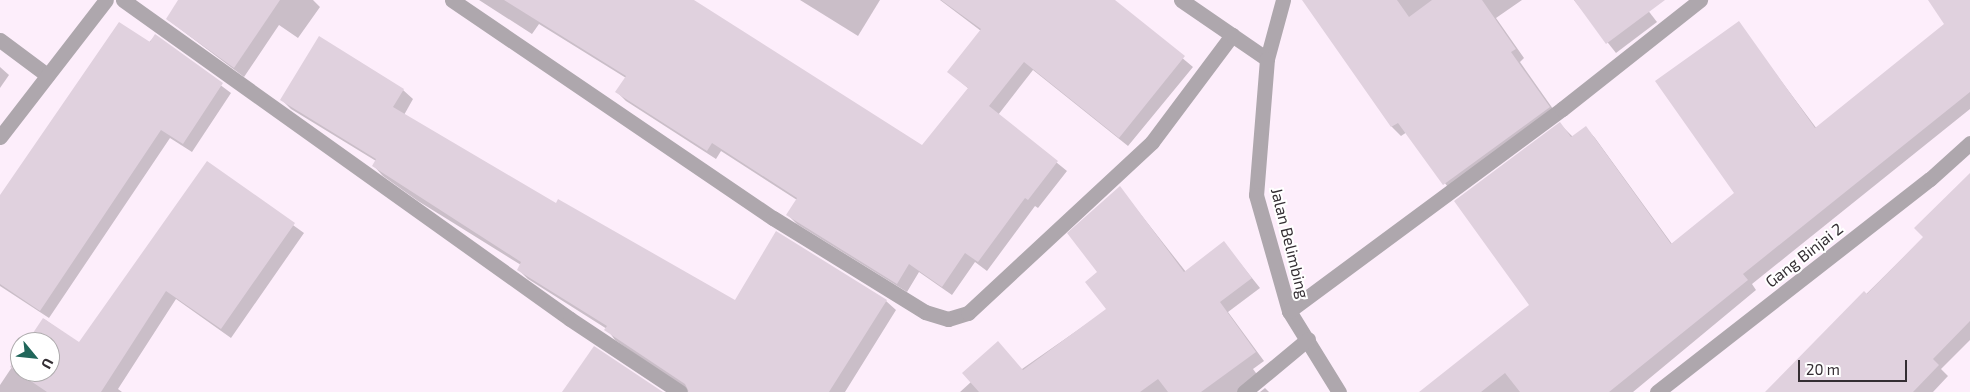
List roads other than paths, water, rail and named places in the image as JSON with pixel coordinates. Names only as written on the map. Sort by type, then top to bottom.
[{"type":"street","points":[[0,136],[106,0]]},
{"type":"street","points":[[123,0],[570,319],[680,392]]},
{"type":"street","points":[[452,0],[572,85],[773,218],[925,312],[948,319],[968,313],[1152,142],[1232,36]]},
{"type":"street","points":[[1181,0],[1267,59]]},
{"type":"street","name":"Jalan Belimbing","points":[[1283,0],[1267,59],[1256,195],[1289,311],[1339,392]]},
{"type":"street","points":[[1289,311],[1562,109],[1700,0]]},
{"type":"street","points":[[0,40],[47,76]]},
{"type":"street","name":"Gang Binjai 2","points":[[1657,392],[1930,179],[1970,143]]},
{"type":"street","points":[[1244,392],[1308,339]]}]
